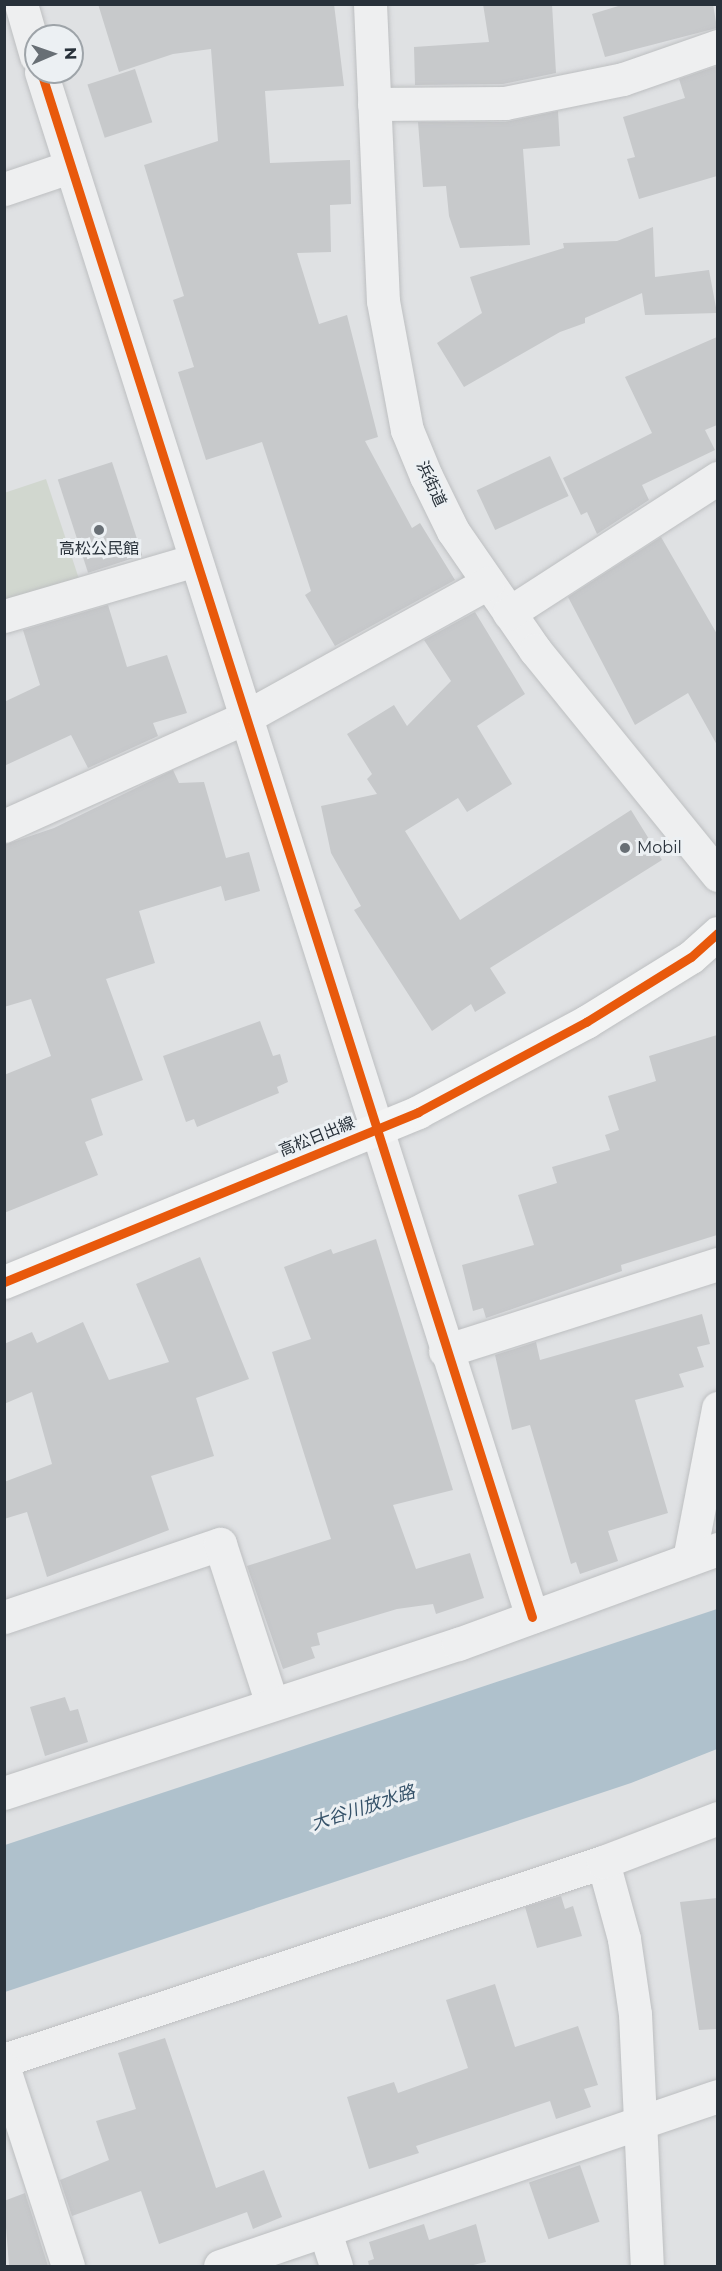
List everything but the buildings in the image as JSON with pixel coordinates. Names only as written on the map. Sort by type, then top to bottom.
[{"type":"main road","name":"高松日出線","points":[[4,1282],[374,1130],[586,1022],[691,957],[717,933]]},
{"type":"street","points":[[21,4],[27,24]]},
{"type":"street","name":"浜街道","points":[[370,4],[383,301],[399,395],[426,476],[453,531],[509,613],[717,875]]},
{"type":"street","points":[[374,104],[505,103],[623,79],[717,46]]},
{"type":"street","points":[[45,84],[374,1130],[532,1617]]},
{"type":"street","points":[[4,189],[69,167]]},
{"type":"street","points":[[509,613],[717,478]]},
{"type":"street","points":[[4,616],[195,560]]},
{"type":"street","points":[[4,825],[244,718],[488,583]]},
{"type":"street","points":[[446,1351],[717,1264]]},
{"type":"street","points":[[4,1793],[532,1617],[703,1554],[717,1408]]},
{"type":"street","points":[[8,1607],[220,1544],[272,1704]]},
{"type":"street","points":[[4,2060],[603,1862],[717,1818]]},
{"type":"street","points":[[603,1862],[624,1939],[635,2014],[647,2266]]},
{"type":"street","points":[[4,2069],[68,2266]]},
{"type":"street","points":[[220,2266],[325,2232],[717,2096]]},
{"type":"street","points":[[325,2232],[336,2266]]},
{"type":"shaded area","points":[[46,479],[81,585],[5,604],[4,493]]},
{"type":"water","name":"大谷川放水路","points":[[717,1609],[717,1749],[631,1783],[5,1992],[5,1845]]},
{"type":"cycle path","points":[[45,84],[532,1617]]},
{"type":"cycle path","points":[[4,1282],[418,1112],[586,1022],[691,957],[718,933]]},
{"type":"place","name":"高松公民館","points":[[99,530]]},
{"type":"place","name":"Mobil","points":[[625,848]]}]
